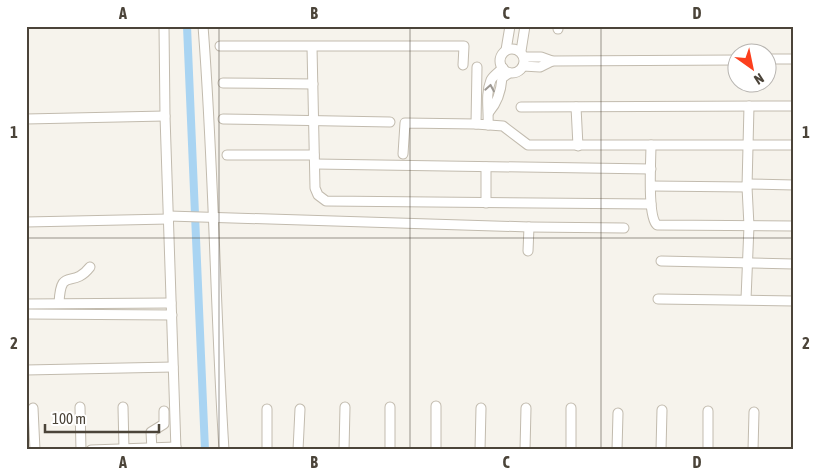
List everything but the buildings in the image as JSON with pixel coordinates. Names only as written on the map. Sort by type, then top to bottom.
[{"type":"street","points":[[91,450],[176,448],[171,217],[165,116],[164,26]]},
{"type":"street","points":[[203,26],[212,146],[210,217],[224,450]]},
{"type":"street","points":[[488,125],[489,112],[495,106],[506,70],[501,57],[506,50],[510,26]]},
{"type":"street","points":[[506,70],[518,72],[523,58],[525,26]]},
{"type":"street","points":[[220,46],[464,46],[463,65]]},
{"type":"street","points":[[312,47],[315,188],[318,195],[326,201],[651,204]]},
{"type":"street","points":[[506,50],[514,48],[523,58]]},
{"type":"street","points":[[523,58],[541,57],[552,61],[728,60]]},
{"type":"street","points":[[778,60],[794,59]]},
{"type":"street","points":[[476,124],[477,67]]},
{"type":"street","points":[[223,83],[313,84]]},
{"type":"street","points":[[746,300],[749,226],[747,185],[749,106]]},
{"type":"street","points":[[522,107],[794,106]]},
{"type":"street","points":[[576,107],[578,146]]},
{"type":"street","points":[[26,119],[165,116]]},
{"type":"street","points":[[222,119],[390,122]]},
{"type":"street","points":[[403,154],[405,123],[476,124],[507,128],[528,145],[794,145]]},
{"type":"street","points":[[651,145],[651,204],[652,220],[656,225],[794,226]]},
{"type":"street","points":[[227,155],[486,166],[651,169]]},
{"type":"street","points":[[486,166],[486,202]]},
{"type":"street","points":[[651,186],[794,185]]},
{"type":"street","points":[[26,222],[210,217],[529,227],[624,228]]},
{"type":"street","points":[[528,250],[529,227]]},
{"type":"street","points":[[661,261],[794,264]]},
{"type":"street","points":[[60,303],[60,287],[62,283],[66,279],[82,276],[90,267]]},
{"type":"street","points":[[658,299],[794,301]]},
{"type":"street","points":[[26,304],[172,303]]},
{"type":"street","points":[[26,314],[172,315]]},
{"type":"street","points":[[26,370],[174,367]]},
{"type":"street","points":[[436,406],[436,450]]},
{"type":"street","points":[[123,407],[124,449]]},
{"type":"street","points":[[390,407],[390,450]]},
{"type":"street","points":[[33,408],[35,450]]},
{"type":"street","points":[[80,408],[81,450]]},
{"type":"street","points":[[344,450],[345,408]]},
{"type":"street","points":[[480,450],[481,408]]},
{"type":"street","points":[[525,450],[526,408]]},
{"type":"street","points":[[570,450],[571,408]]},
{"type":"street","points":[[267,409],[267,450]]},
{"type":"street","points":[[298,450],[300,409]]},
{"type":"street","points":[[661,450],[662,410]]},
{"type":"street","points":[[152,449],[152,432],[164,424],[164,411]]},
{"type":"street","points":[[708,411],[708,450]]},
{"type":"street","points":[[753,450],[754,412]]},
{"type":"street","points":[[617,450],[618,413]]},
{"type":"waterway","points":[[187,26],[205,450]]}]
